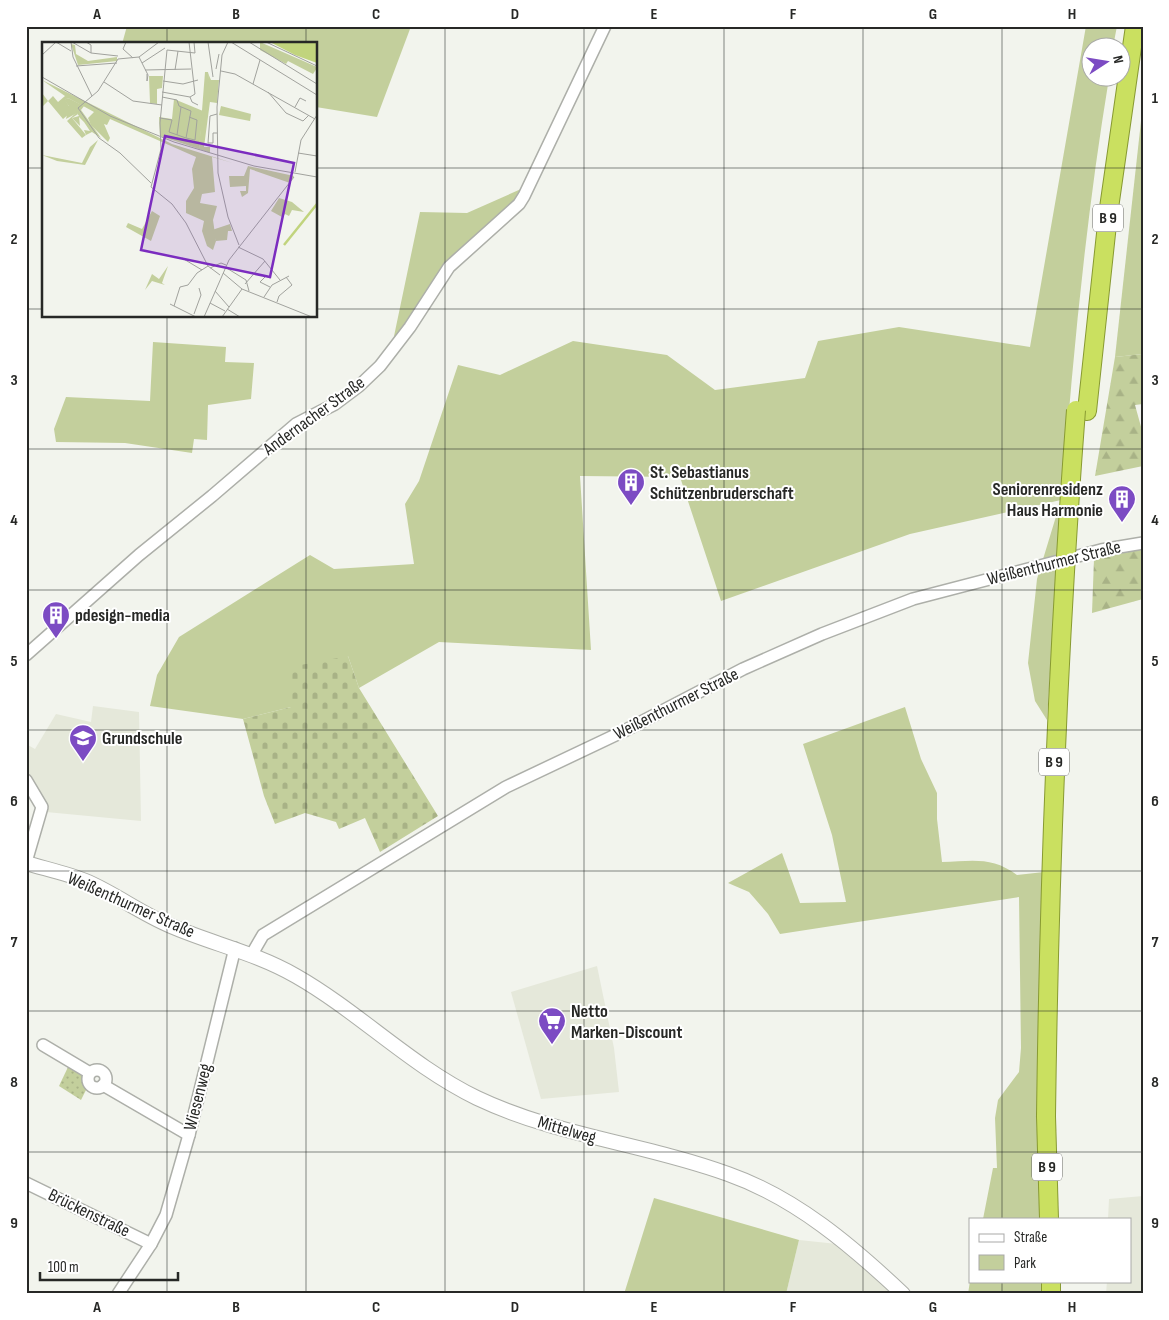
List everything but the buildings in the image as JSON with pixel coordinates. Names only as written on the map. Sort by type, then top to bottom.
[{"type":"highway","name":"B 9","points":[[1081,410],[1135,26]]},
{"type":"highway","name":"B 9","points":[[1049,1218],[1052,793],[1062,598],[1081,410],[1096,213],[1114,88]]},
{"type":"highway","name":"B 9","points":[[1051,1116],[1060,1218]]},
{"type":"street","name":"Andernacher Straße","points":[[26,655],[138,555],[212,496],[296,424],[335,404],[380,366],[428,301],[449,267],[519,204],[605,26]]},
{"type":"street","name":"Weißenthurmer Straße","points":[[252,954],[262,935],[506,787],[624,731],[743,669],[822,634],[913,599],[1101,550],[1143,543]]},
{"type":"street","points":[[26,780],[42,807],[26,862]]},
{"type":"street","name":"Weißenthurmer Straße","points":[[26,862],[87,882],[172,926],[235,948]]},
{"type":"street","name":"Mittelweg","points":[[235,948],[252,954],[296,976],[419,1064],[476,1097],[573,1133],[658,1152],[730,1174],[766,1192],[829,1230],[864,1257],[903,1294]]},
{"type":"street","name":"Wiesenweg","points":[[118,1294],[151,1244],[166,1215],[189,1135],[235,948]]},
{"type":"street","points":[[43,1045],[90,1073],[88,1079],[90,1085],[98,1088],[103,1086],[189,1135]]},
{"type":"street","name":"Brückenstraße","points":[[26,1183],[151,1244]]},
{"type":"shaded area","name":"Grundschule","points":[[93,706],[139,712],[141,821],[46,812],[47,804],[36,784],[26,775],[26,744],[35,749],[56,714],[91,722]]},
{"type":"shaded area","points":[[597,966],[614,1048],[619,1092],[541,1099],[511,992]]},
{"type":"shaded area","points":[[1143,1196],[1143,1294],[1106,1294],[1107,1282],[1132,1282],[1132,1218],[1108,1218],[1109,1199]]},
{"type":"shaded area","points":[[799,1240],[837,1244],[895,1294],[786,1294]]},
{"type":"green space","points":[[127,26],[400,26],[410,29],[377,117],[318,107],[318,42],[123,42]]},
{"type":"green space","points":[[1086,26],[1117,26],[1115,38],[1084,38]]},
{"type":"green space","points":[[1082,49],[1082,88],[1108,88],[1087,238],[1070,398],[1047,720],[1035,701],[1028,663],[1037,579],[1061,500],[910,534],[721,601],[680,477],[580,476],[591,650],[439,642],[359,688],[348,656],[291,707],[243,719],[150,706],[157,675],[179,637],[310,555],[334,569],[414,564],[405,504],[419,481],[458,365],[500,375],[573,341],[667,355],[715,390],[805,378],[818,341],[899,327],[1030,347]]},
{"type":"green space","points":[[1143,103],[1143,354],[1115,357]]},
{"type":"green space","points":[[521,189],[515,204],[446,265],[393,341],[420,212],[467,213]]},
{"type":"green space","points":[[153,342],[226,347],[225,362],[254,363],[251,399],[208,405],[207,440],[194,439],[192,453],[125,443],[56,442],[54,429],[66,397],[150,401]]},
{"type":"green space","points":[[1143,354],[1143,404],[1135,405],[1143,434],[1143,466],[1095,476],[1115,357]]},
{"type":"green space","points":[[1143,549],[1143,599],[1092,613],[1094,559]]},
{"type":"green space","points":[[348,656],[359,688],[438,816],[380,852],[365,818],[339,829],[336,822],[305,813],[275,824],[264,796],[243,719],[291,707],[290,667]]},
{"type":"green space","points":[[905,707],[921,759],[937,793],[937,819],[942,862],[990,862],[1008,869],[1017,875],[1044,872],[1041,1218],[983,1218],[993,1168],[997,1168],[995,1118],[998,1100],[1019,1072],[1021,1048],[1019,897],[780,934],[768,914],[749,892],[728,883],[782,853],[800,903],[846,902],[832,835],[803,744]]},
{"type":"green space","points":[[69,1065],[83,1073],[87,1088],[81,1100],[59,1086]]},
{"type":"green space","points":[[654,1198],[799,1240],[786,1294],[624,1294]]},
{"type":"green space","points":[[970,1282],[1043,1282],[1043,1294],[968,1294]]},
{"type":"place","name":"St. Sebastianus Schützenbruderschaft","points":[[631,506]]},
{"type":"place","name":"Seniorenresidenz Haus Harmonie","points":[[1122,523]]},
{"type":"place","name":"pdesign-media","points":[[56,639]]},
{"type":"place","name":"Grundschule","points":[[83,762]]},
{"type":"place","name":"Netto Marken-Discount","points":[[552,1045]]}]
